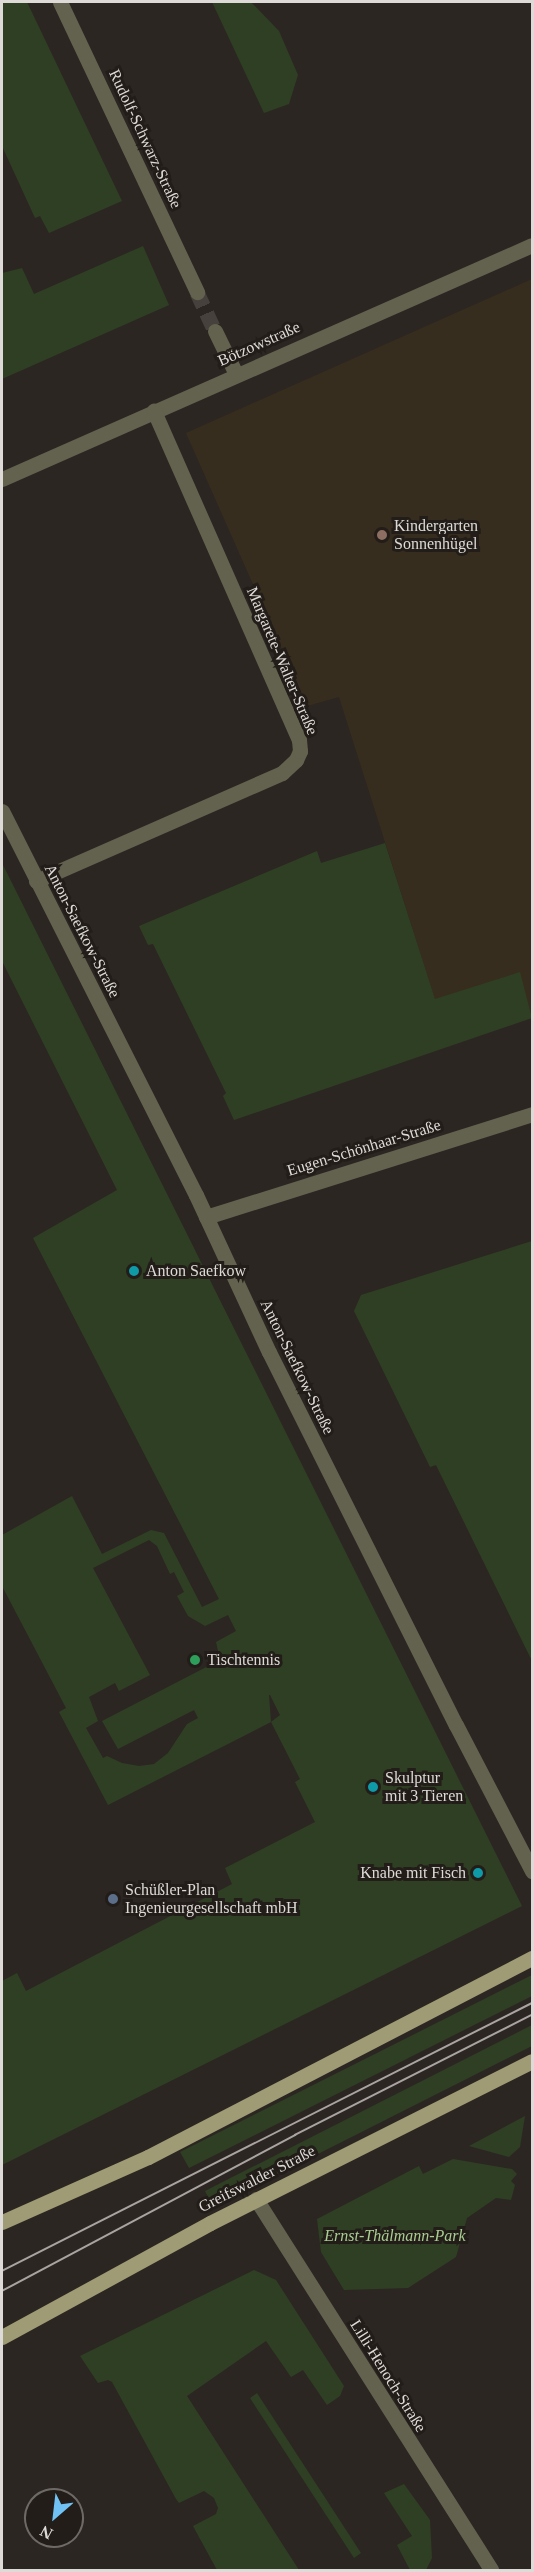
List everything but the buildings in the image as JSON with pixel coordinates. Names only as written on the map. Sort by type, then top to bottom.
[{"type":"main road","points":[[2,2223],[148,2157],[532,1958]]},
{"type":"main road","name":"Greifswalder Straße","points":[[2,2337],[256,2199],[532,2061]]},
{"type":"street","name":"Rudolf-Schwarz-Straße","points":[[60,2],[197,292]]},
{"type":"street","name":"Bötzowstraße","points":[[2,479],[532,245]]},
{"type":"street","points":[[215,331],[236,374]]},
{"type":"street","name":"Margarete-Walter-Straße","points":[[36,881],[282,773],[296,760],[300,751],[299,740],[154,411]]},
{"type":"street","name":"Anton-Saefkow-Straße","points":[[2,811],[206,1217],[269,1352],[532,1871]]},
{"type":"street","name":"Eugen-Schönhaar-Straße","points":[[206,1217],[532,1114]]},
{"type":"street","name":"Lilli-Henoch-Straße","points":[[256,2199],[491,2571]]},
{"type":"shaded area","name":"Kindergarten Sonnenhügel","points":[[532,279],[532,1018],[519,973],[435,1000],[339,697],[307,706],[186,433]]},
{"type":"green space","points":[[2,2],[27,2],[122,201],[49,233],[40,216],[35,218],[2,146]]},
{"type":"green space","points":[[212,2],[251,2],[279,31],[298,75],[289,104],[264,113]]},
{"type":"green space","points":[[143,246],[169,305],[2,379],[2,273],[22,268],[34,294]]},
{"type":"green space","points":[[385,843],[435,999],[520,972],[532,1018],[234,1120],[223,1096],[226,1093],[153,944],[148,945],[139,926],[317,851],[321,863]]},
{"type":"green space","points":[[2,863],[522,1906],[2,2165],[2,1981],[17,1973],[26,1991],[232,1884],[225,1868],[315,1822],[295,1782],[300,1779],[271,1722],[108,1805],[59,1712],[66,1708],[2,1586],[2,1535],[72,1496],[102,1554],[151,1530],[164,1533],[202,1607],[219,1599],[33,1238],[117,1190],[2,961]],"holes":[[[149,1540],[157,1546],[170,1574],[174,1572],[184,1592],[177,1596],[188,1616],[205,1626],[228,1615],[236,1631],[216,1642],[219,1655],[216,1662],[102,1721],[118,1749],[194,1710],[198,1718],[187,1724],[168,1753],[154,1764],[139,1766],[122,1763],[107,1756],[103,1758],[86,1728],[98,1721],[89,1697],[115,1683],[119,1691],[150,1675],[93,1568]],[[269,1695],[280,1715],[271,1722]]]},
{"type":"green space","points":[[532,1241],[532,1661],[436,1465],[430,1467],[354,1311],[361,1295]]},
{"type":"green space","points":[[532,1975],[532,1996],[189,2168],[180,2152]]},
{"type":"green space","points":[[532,2025],[532,2046],[213,2207],[205,2191]]},
{"type":"green space","points":[[525,2116],[520,2147],[509,2157],[469,2146]]},
{"type":"green space","name":"Ernst-Thälmann-Park","points":[[453,2159],[512,2169],[517,2174],[511,2181],[515,2185],[511,2200],[496,2198],[467,2218],[456,2257],[408,2288],[344,2290],[321,2252],[317,2219],[419,2166],[423,2174]]},
{"type":"green space","points":[[254,2270],[276,2280],[344,2386],[340,2396],[327,2405],[303,2370],[291,2377],[266,2341],[187,2396],[299,2570],[217,2570],[193,2526],[216,2514],[218,2508],[214,2498],[204,2491],[179,2503],[112,2382],[108,2380],[98,2383],[80,2356]]},
{"type":"green space","points":[[257,2393],[361,2553],[354,2558],[250,2398]]},
{"type":"green space","points":[[404,2484],[430,2520],[432,2558],[426,2570],[410,2570],[397,2545],[412,2536],[384,2493]]},
{"type":"tunnel","points":[[197,292],[215,331]]},
{"type":"tram line","points":[[2,2271],[532,2003]]},
{"type":"tram line","points":[[2,2291],[295,2135],[532,2015]]},
{"type":"place","name":"Kindergarten Sonnenhügel","points":[[382,535]]},
{"type":"place","name":"Anton Saefkow","points":[[134,1271]]},
{"type":"place","name":"Tischtennis","points":[[195,1660]]},
{"type":"place","name":"Skulptur mit 3 Tieren","points":[[373,1787]]},
{"type":"place","name":"Knabe mit Fisch","points":[[478,1873]]},
{"type":"place","name":"Schüßler-Plan Ingenieurgesellschaft mbH","points":[[113,1899]]}]
